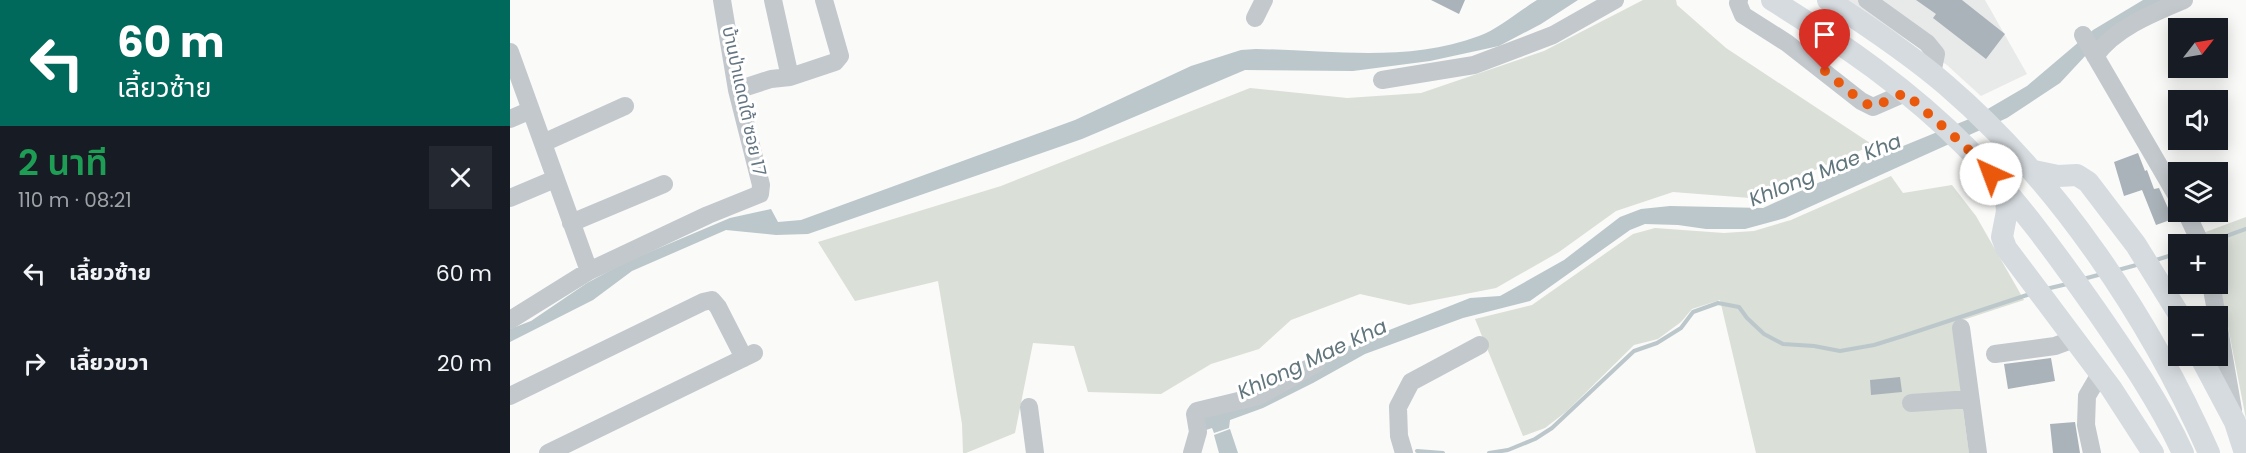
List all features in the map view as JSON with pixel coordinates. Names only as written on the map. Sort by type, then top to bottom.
[{"type":"main road","points":[[1772,0],[1827,35],[1911,98],[1966,147],[2040,233],[2086,296],[2148,389],[2183,453]]},
{"type":"main road","points":[[1828,0],[1940,80],[2034,171],[2068,214],[2116,284],[2157,351],[2209,453]]},
{"type":"main road","points":[[2034,171],[2058,176],[2077,175],[2088,182],[2136,245],[2174,306]]},
{"type":"main road","points":[[2068,214],[2068,191],[2078,182],[2088,182]]},
{"type":"main road","points":[[2005,190],[2007,211],[2002,237],[2006,248],[2100,374],[2152,453]]},
{"type":"main road","points":[[2006,248],[2010,237],[2019,228],[2032,227],[2040,233]]},
{"type":"main road","points":[[2205,366],[2235,422],[2245,453]]},
{"type":"street","name":"บ้านป่าแดดใต้ ซอย 17","points":[[589,271],[708,215],[760,194],[762,185],[737,90],[722,0]]},
{"type":"street","points":[[773,0],[790,77]]},
{"type":"street","points":[[737,90],[771,79],[790,77],[835,62],[840,56],[824,0]]},
{"type":"street","points":[[1255,18],[1264,0]]},
{"type":"street","points":[[1382,80],[1474,65],[1553,34],[1615,0]]},
{"type":"street","points":[[1739,0],[1743,15],[1787,43],[1861,101],[1873,107],[1911,98]]},
{"type":"street","points":[[1867,0],[1927,43],[1936,54],[1940,80]]},
{"type":"street","points":[[2095,56],[2107,42],[2137,22],[2184,0]]},
{"type":"street","points":[[2083,35],[2168,181]]},
{"type":"street","points":[[510,52],[589,271],[510,320]]},
{"type":"street","points":[[543,143],[625,106]]},
{"type":"street","points":[[510,119],[531,110]]},
{"type":"street","points":[[510,198],[555,179]]},
{"type":"street","points":[[572,224],[664,184]]},
{"type":"street","points":[[510,396],[692,307],[712,300],[749,356],[548,453]]},
{"type":"street","points":[[1961,328],[1978,453]]},
{"type":"street","points":[[1995,354],[2055,346],[2074,339]]},
{"type":"street","points":[[1402,449],[1398,407],[1411,382],[1480,345]]},
{"type":"street","points":[[1192,453],[1198,432],[1195,414],[1197,411],[1246,401],[1259,396],[1316,364]]},
{"type":"street","points":[[2225,366],[2235,422]]},
{"type":"street","points":[[2092,453],[2086,425],[2087,396],[2100,374]]},
{"type":"street","points":[[1911,403],[1970,399]]},
{"type":"street","points":[[1029,407],[1035,453]]},
{"type":"shaded area","points":[[1537,0],[1578,0],[1541,24],[1499,46],[1430,61],[1353,71],[1245,70],[1082,139],[808,234],[776,235],[726,230],[632,271],[593,300],[510,342],[510,329],[531,321],[587,283],[626,262],[730,218],[771,209],[778,222],[801,220],[1075,120],[1191,66],[1241,50],[1368,53],[1424,50],[1486,33]]},
{"type":"shaded area","points":[[1643,0],[1676,0],[1677,5],[1726,48],[1873,145],[1750,198],[1673,192],[1616,211],[1559,252],[1496,288],[1409,305],[1360,294],[1291,320],[1259,349],[1211,364],[1161,394],[1088,392],[1074,346],[1033,343],[1015,433],[966,453],[963,453],[962,424],[938,281],[855,301],[818,242],[1001,186],[1250,88],[1347,98],[1421,93],[1544,51]]},
{"type":"shaded area","points":[[1844,0],[1985,0],[2027,74],[1981,96],[1947,65]]},
{"type":"shaded area","points":[[2143,0],[2172,0],[2087,54],[2060,83],[2007,118],[1785,218],[1745,229],[1706,229],[1645,224],[1630,230],[1530,301],[1463,318],[1365,354],[1263,408],[1230,420],[1229,428],[1214,433],[1212,428],[1203,431],[1201,411],[1289,380],[1349,346],[1470,298],[1500,296],[1564,260],[1620,217],[1641,209],[1670,206],[1763,208],[1864,162],[1974,117],[2027,86],[2093,30]]},
{"type":"shaded area","points":[[1891,176],[1903,193],[1952,185],[1976,216],[2024,300],[1960,321],[1962,403],[1969,453],[1756,453],[1720,300],[1692,309],[1681,322],[1658,339],[1634,345],[1567,411],[1545,428],[1523,436],[1475,319],[1532,305],[1633,234],[1655,228],[1724,233],[1754,231],[1791,220]]},
{"type":"shaded area","points":[[2246,217],[2246,419],[2228,327],[2228,306],[2224,306],[2222,294],[2228,294],[2228,234],[2203,233]]},
{"type":"shaded area","points":[[1230,429],[1238,453],[1219,453],[1214,435]]},
{"type":"building","points":[[1431,0],[1465,0],[1459,14]]},
{"type":"building","points":[[1916,0],[1962,0],[2005,34],[1986,59],[1933,18],[1936,14]]},
{"type":"building","points":[[2138,153],[2154,189],[2159,188],[2168,208],[2168,221],[2156,225],[2142,190],[2124,196],[2114,162]]},
{"type":"building","points":[[2051,358],[2055,381],[2008,389],[2004,364]]},
{"type":"building","points":[[1900,377],[1902,392],[1871,395],[1870,380]]},
{"type":"building","points":[[2075,422],[2080,453],[2053,453],[2050,424]]},
{"type":"waterway","points":[[2228,235],[2246,229]]},
{"type":"waterway","points":[[2156,260],[2168,256]]},
{"type":"waterway","points":[[2118,270],[2140,264]]},
{"type":"waterway","points":[[2083,279],[2102,274]]},
{"type":"waterway","points":[[2046,289],[2067,284]]},
{"type":"waterway","points":[[1489,453],[1508,450],[1535,439],[1552,428],[1634,351],[1657,343],[1681,328],[1693,312],[1718,303],[1739,307],[1764,334],[1783,344],[1840,351],[1874,345],[2030,294]]},
{"type":"waterway","points":[[1417,451],[1443,453]]},
{"type":"route","points":[[1825,71],[1861,101],[1873,107],[1905,93],[1966,147],[1991,174]]},
{"type":"water label","name":"Khlong Mae Kha","points":[[1825,170]]},
{"type":"water label","name":"Khlong Mae Kha","points":[[1312,359]]}]
